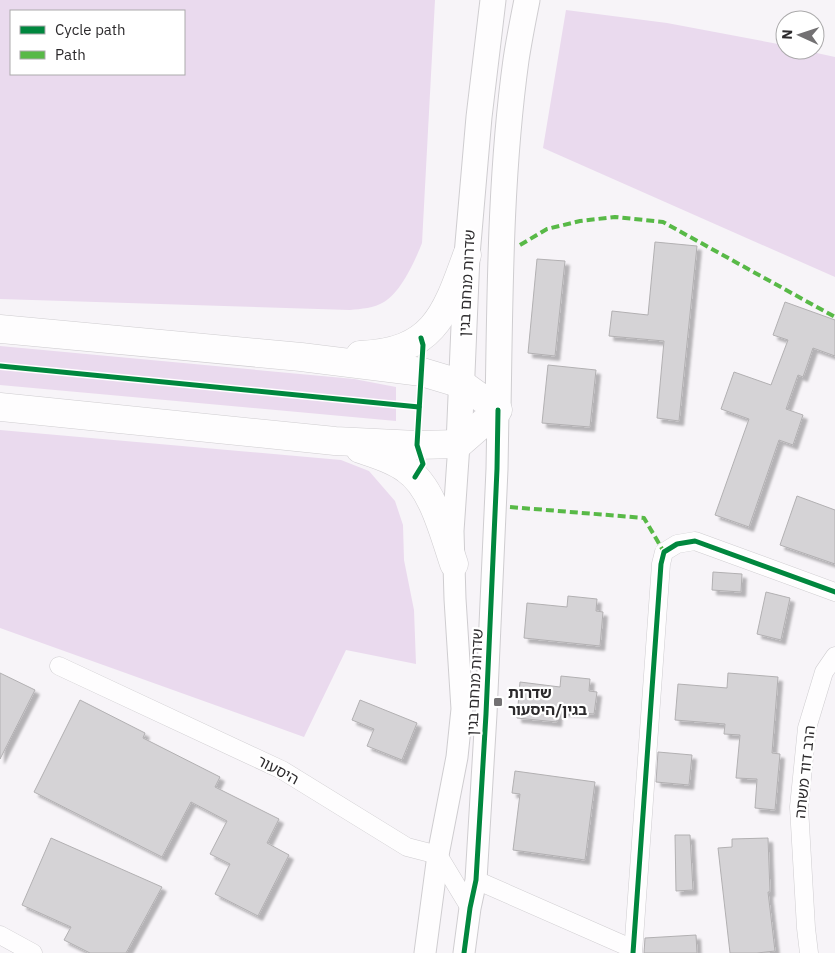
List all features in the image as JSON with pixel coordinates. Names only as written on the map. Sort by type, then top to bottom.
[{"type":"highway","points":[[301,357],[376,355],[401,349],[421,338],[434,326],[448,304],[467,255]]},
{"type":"highway","points":[[0,329],[301,357],[422,372],[462,384],[498,410],[459,444],[417,445],[335,441],[0,407]]},
{"type":"highway","points":[[335,441],[388,459],[406,469],[415,477],[438,516],[454,564]]},
{"type":"main road","name":"שדרות מנחם בגין","points":[[498,410],[506,158],[516,60],[526,8]]},
{"type":"main road","name":"שדרות מנחם בגין","points":[[459,444],[467,255],[479,117],[491,12]]},
{"type":"street","name":"שדרות מנחם בגין","points":[[464,953],[476,880],[497,469],[498,410]]},
{"type":"street","name":"שדרות מנחם בגין","points":[[424,953],[438,855],[457,757],[462,709],[454,564],[454,502],[459,444]]},
{"type":"street","points":[[476,880],[633,951],[661,564],[664,552],[677,544],[695,541],[835,592]]},
{"type":"street","name":"הרב דוד משתה","points":[[809,953],[799,807],[807,728],[824,672],[835,656]]},
{"type":"street","name":"היסעור","points":[[59,666],[282,770],[407,847],[438,855]]},
{"type":"street","points":[[438,855],[470,908]]},
{"type":"street","points":[[0,935],[33,953]]},
{"type":"shaded area","points":[[0,0],[435,0],[422,243],[402,284],[390,297],[372,307],[350,310],[0,299]]},
{"type":"shaded area","points":[[566,10],[667,23],[775,43],[775,60],[825,60],[825,55],[835,57],[835,277],[543,148]]},
{"type":"shaded area","points":[[0,346],[354,379],[396,387],[396,421],[0,385]]},
{"type":"shaded area","points":[[0,430],[341,460],[369,471],[395,501],[403,525],[404,560],[414,610],[416,664],[346,650],[304,737],[0,628]]},
{"type":"building","points":[[655,242],[697,246],[679,421],[657,418],[664,341],[609,336],[612,311],[648,315]]},
{"type":"building","points":[[537,259],[565,261],[555,356],[528,353]]},
{"type":"building","points":[[785,302],[835,320],[835,356],[813,348],[803,377],[798,375],[786,409],[803,415],[793,445],[779,440],[749,527],[715,515],[749,419],[721,409],[734,372],[771,385],[788,340],[773,335]]},
{"type":"building","points":[[548,365],[596,370],[590,427],[542,423]]},
{"type":"building","points":[[797,496],[835,510],[835,564],[780,545]]},
{"type":"building","points":[[713,572],[742,574],[741,592],[712,590]]},
{"type":"building","points":[[766,592],[790,598],[781,640],[757,634]]},
{"type":"building","points":[[568,596],[597,599],[596,611],[603,612],[600,646],[524,638],[527,603],[567,607]]},
{"type":"building","points":[[0,673],[35,690],[0,759]]},
{"type":"building","points":[[728,673],[778,677],[772,753],[780,754],[775,810],[755,808],[757,779],[736,778],[740,735],[724,734],[725,724],[675,720],[678,684],[727,688]]},
{"type":"building","points":[[561,676],[590,679],[589,691],[597,692],[594,714],[558,711],[557,722],[517,718],[520,682],[560,687]]},
{"type":"building","points":[[80,700],[145,733],[143,738],[220,777],[215,787],[279,819],[267,843],[289,855],[258,916],[215,894],[230,864],[210,854],[227,821],[191,802],[162,857],[34,792]]},
{"type":"building","points":[[360,700],[417,723],[402,760],[367,746],[374,729],[352,720]]},
{"type":"building","points":[[658,752],[692,755],[689,785],[656,782]]},
{"type":"building","points":[[515,771],[595,782],[585,860],[513,850],[520,794],[512,793]]},
{"type":"building","points":[[675,835],[690,835],[693,890],[676,891]]},
{"type":"building","points":[[51,838],[162,887],[126,953],[90,953],[64,940],[71,927],[22,905]]},
{"type":"building","points":[[768,838],[770,892],[768,892],[775,951],[730,953],[718,848],[732,847],[732,839]]},
{"type":"building","points":[[696,935],[697,953],[644,953],[645,938]]},
{"type":"marked path","points":[[520,245],[547,229],[580,221],[615,217],[663,222],[835,317]]},
{"type":"marked path","points":[[510,507],[644,518],[664,552]]},
{"type":"cycle path","points":[[415,477],[423,464],[417,445],[423,345],[421,338]]},
{"type":"cycle path","points":[[0,366],[419,407]]},
{"type":"cycle path","points":[[464,953],[476,880],[486,714],[498,410]]},
{"type":"cycle path","points":[[633,953],[661,564],[664,552],[677,544],[695,541],[835,592]]},
{"type":"place","name":"שדרות בגין/היסעור","points":[[498,702]]}]
